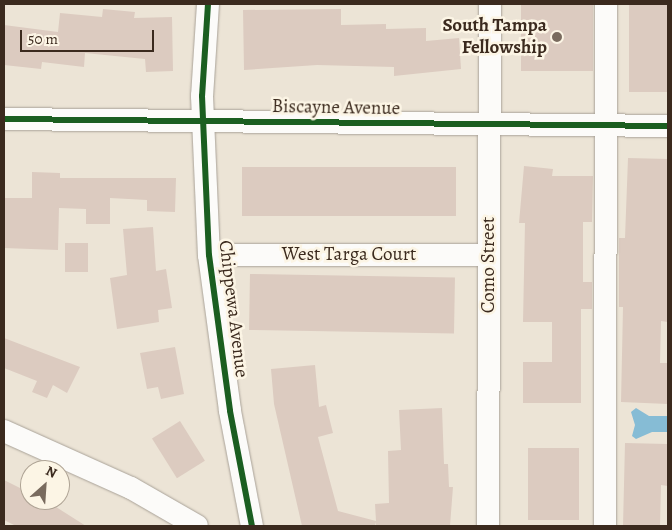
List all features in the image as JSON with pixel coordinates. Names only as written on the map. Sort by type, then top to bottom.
[{"type":"street","name":"Chippewa Avenue","points":[[208,4],[203,122],[209,255],[230,411],[252,526]]},
{"type":"street","name":"Como Street","points":[[488,526],[490,4]]},
{"type":"street","points":[[605,526],[608,126],[606,4]]},
{"type":"street","name":"Biscayne Avenue","points":[[4,119],[668,126]]},
{"type":"street","name":"West Targa Court","points":[[209,255],[489,255]]},
{"type":"street","points":[[4,430],[131,488],[197,526]]},
{"type":"water","points":[[636,408],[649,416],[667,416],[667,432],[652,432],[636,439],[632,436],[635,425],[631,412]]},
{"type":"building","name":"South Tampa Fellowship","points":[[521,4],[593,4],[593,71],[521,71]]},
{"type":"building","points":[[629,4],[668,4],[668,92],[629,92]]},
{"type":"building","points":[[103,9],[135,12],[134,18],[172,17],[173,71],[146,72],[145,59],[85,53],[84,67],[42,62],[41,69],[4,65],[4,25],[58,32],[60,13],[102,17]]},
{"type":"building","points":[[341,9],[341,25],[386,24],[386,29],[426,28],[426,41],[459,38],[461,69],[394,76],[394,67],[317,65],[244,70],[243,10]]},
{"type":"building","points":[[628,158],[668,159],[668,322],[661,321],[660,363],[668,363],[668,404],[621,402],[623,307],[619,307],[619,238],[625,238]]},
{"type":"building","points":[[524,166],[553,169],[552,176],[593,176],[592,222],[583,222],[583,282],[592,282],[592,309],[581,309],[581,403],[523,403],[523,362],[552,362],[552,322],[523,322],[525,223],[519,223]]},
{"type":"building","points":[[242,167],[456,167],[456,216],[242,216]]},
{"type":"building","points":[[32,172],[60,173],[60,178],[176,178],[175,212],[147,211],[147,200],[110,198],[110,224],[86,224],[86,209],[59,208],[58,250],[4,248],[4,198],[32,198]]},
{"type":"building","points":[[153,227],[156,271],[166,269],[172,308],[158,310],[159,322],[117,329],[110,278],[127,275],[123,229]]},
{"type":"building","points":[[65,243],[88,243],[88,272],[65,272]]},
{"type":"building","points":[[250,274],[455,278],[454,334],[249,330]]},
{"type":"building","points":[[4,338],[80,367],[67,393],[53,385],[47,398],[32,392],[37,381],[4,368]]},
{"type":"building","points":[[175,347],[184,394],[161,399],[158,387],[147,389],[140,353]]},
{"type":"building","points":[[315,365],[319,407],[326,405],[333,433],[318,437],[338,511],[376,521],[375,504],[389,503],[388,451],[401,450],[399,410],[442,408],[444,464],[448,464],[449,487],[453,487],[450,526],[376,526],[376,522],[375,526],[302,526],[274,404],[271,369]]},
{"type":"building","points":[[180,421],[205,461],[177,478],[152,438]]},
{"type":"building","points":[[625,443],[668,444],[668,486],[661,485],[660,526],[623,526]]},
{"type":"building","points":[[528,448],[579,448],[579,520],[528,520]]},
{"type":"building","points":[[4,480],[20,488],[20,510],[61,510],[86,526],[16,526],[4,520]]},
{"type":"cycle path","points":[[208,4],[202,96],[209,255],[230,411],[252,526]]},
{"type":"cycle path","points":[[4,119],[668,126]]},
{"type":"place","name":"South Tampa Fellowship","points":[[557,37]]}]
